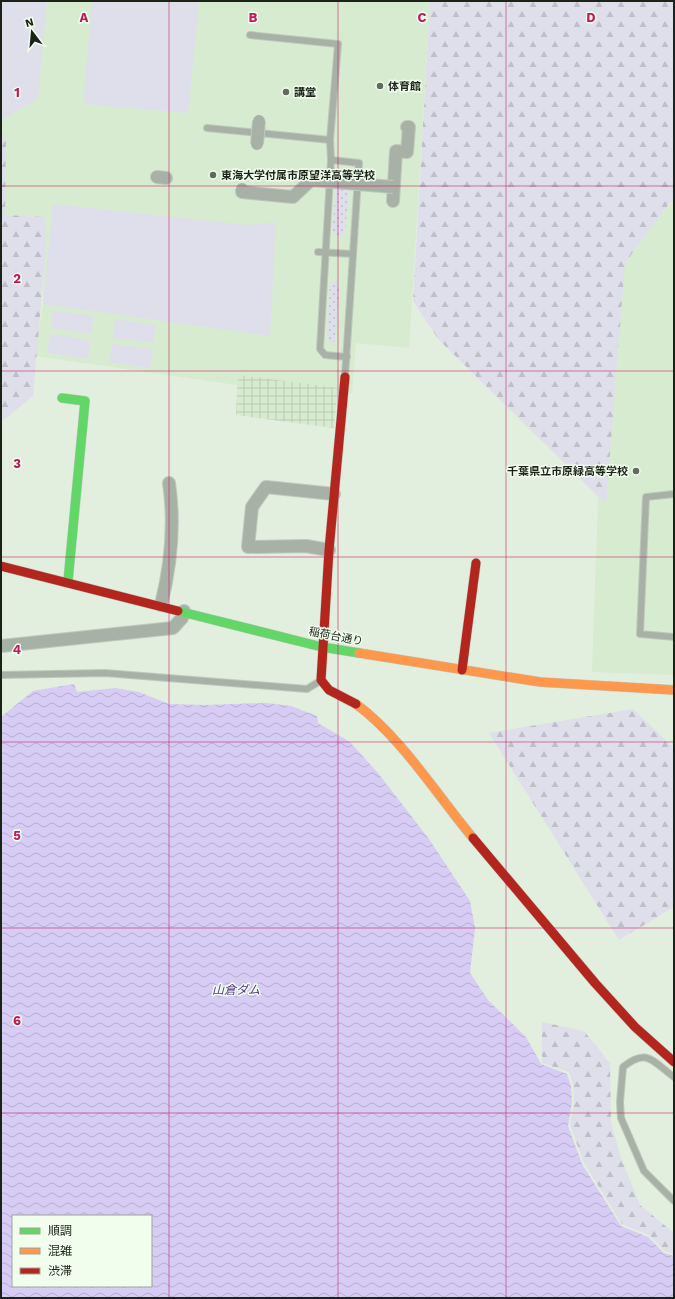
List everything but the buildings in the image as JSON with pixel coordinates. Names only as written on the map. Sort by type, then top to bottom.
[{"type":"street","points":[[257,144],[259,121]]},
{"type":"street","points":[[393,201],[396,151],[407,152],[409,127],[407,127]]},
{"type":"street","points":[[242,188],[242,192],[293,197],[311,180],[393,186]]},
{"type":"street","points":[[345,377],[329,550],[321,680],[330,690],[349,699],[371,715],[394,739],[451,812],[595,983],[635,1026],[674,1062]]},
{"type":"street","points":[[62,398],[85,401],[68,582]]},
{"type":"street","points":[[161,605],[167,580],[171,548],[169,483]]},
{"type":"street","points":[[329,550],[306,546],[248,547],[252,507],[266,487],[334,494]]},
{"type":"street","points":[[462,670],[476,563]]},
{"type":"street","name":"稲荷台通り","points":[[1,566],[161,605],[322,647],[540,682],[674,690]]},
{"type":"street","points":[[1,646],[173,628],[182,618],[184,611]]},
{"type":"lane","points":[[250,35],[338,44],[330,140],[331,160],[320,349],[325,356],[347,357]]},
{"type":"lane","points":[[207,128],[330,140]]},
{"type":"lane","points":[[331,160],[359,163],[345,377]]},
{"type":"lane","points":[[318,252],[354,254]]},
{"type":"lane","points":[[674,494],[646,497],[640,634],[674,637]]},
{"type":"lane","points":[[1,675],[105,673],[307,689],[321,680]]},
{"type":"lane","points":[[674,1077],[652,1058],[640,1056],[632,1059],[623,1067],[620,1102],[621,1118],[644,1171],[674,1202]]},
{"type":"shaded area","name":"東海大学付属市原望洋高等学校","points":[[1,1],[430,1],[409,348],[356,343],[352,393],[236,415],[237,385],[35,356],[43,304],[45,217],[5,215],[6,135],[1,134]]},
{"type":"shaded area","name":"千葉県立市原緑高等学校","points":[[674,201],[674,675],[592,672],[606,270]]},
{"type":"shaded area","points":[[238,375],[338,388],[334,428],[236,415]]},
{"type":"green space","points":[[1,1],[47,1],[38,99],[1,120]]},
{"type":"green space","points":[[92,1],[199,1],[188,113],[83,104]]},
{"type":"green space","points":[[430,1],[674,1],[674,200],[669,204],[625,263],[606,504],[439,340],[413,301]]},
{"type":"green space","points":[[1,134],[6,134],[5,215],[45,217],[45,259],[33,396],[1,422]]},
{"type":"green space","points":[[336,187],[349,189],[345,232],[342,236],[336,235],[332,230]]},
{"type":"green space","points":[[53,204],[248,225],[276,222],[270,336],[43,304]]},
{"type":"green space","points":[[336,280],[339,290],[335,341],[330,344],[327,334],[330,283]]},
{"type":"green space","points":[[53,310],[94,316],[91,334],[51,328]]},
{"type":"green space","points":[[115,319],[156,325],[153,343],[113,338]]},
{"type":"green space","points":[[50,334],[90,340],[88,359],[47,353]]},
{"type":"green space","points":[[112,344],[152,349],[150,368],[109,362]]},
{"type":"green space","points":[[633,709],[674,748],[674,907],[619,940],[489,733]]},
{"type":"green space","points":[[542,1022],[584,1031],[610,1063],[611,1122],[621,1158],[640,1205],[674,1233],[674,1254],[665,1251],[649,1235],[622,1224],[584,1163],[570,1125],[574,1102],[573,1085],[569,1072],[542,1063]]},
{"type":"water","name":"山倉ダム","points":[[74,684],[77,692],[115,688],[139,692],[169,704],[204,705],[267,703],[291,706],[317,716],[318,723],[350,742],[378,773],[429,839],[470,901],[475,928],[470,973],[488,1000],[526,1037],[541,1064],[567,1074],[571,1086],[572,1102],[568,1126],[582,1164],[621,1226],[648,1237],[664,1253],[674,1256],[674,1298],[1,1298],[1,717],[33,691]]},
{"type":"traffic: fast","points":[[62,398],[85,401],[68,581]]},
{"type":"traffic: fast","points":[[178,611],[322,647],[359,653]]},
{"type":"traffic: slow","points":[[359,653],[540,682],[674,690]]},
{"type":"traffic: slow","points":[[356,704],[388,733],[418,767],[473,838]]},
{"type":"traffic: jam","points":[[345,377],[329,550],[321,680],[329,690],[356,704]]},
{"type":"traffic: jam","points":[[462,670],[476,563]]},
{"type":"traffic: jam","points":[[1,566],[178,611]]},
{"type":"traffic: jam","points":[[473,838],[595,983],[635,1027],[674,1062]]},
{"type":"place","name":"体育館","points":[[380,86]]},
{"type":"place","name":"講堂","points":[[286,92]]},
{"type":"place","name":"東海大学付属市原望洋高等学校","points":[[213,175]]},
{"type":"place","name":"千葉県立市原緑高等学校","points":[[636,471]]}]
